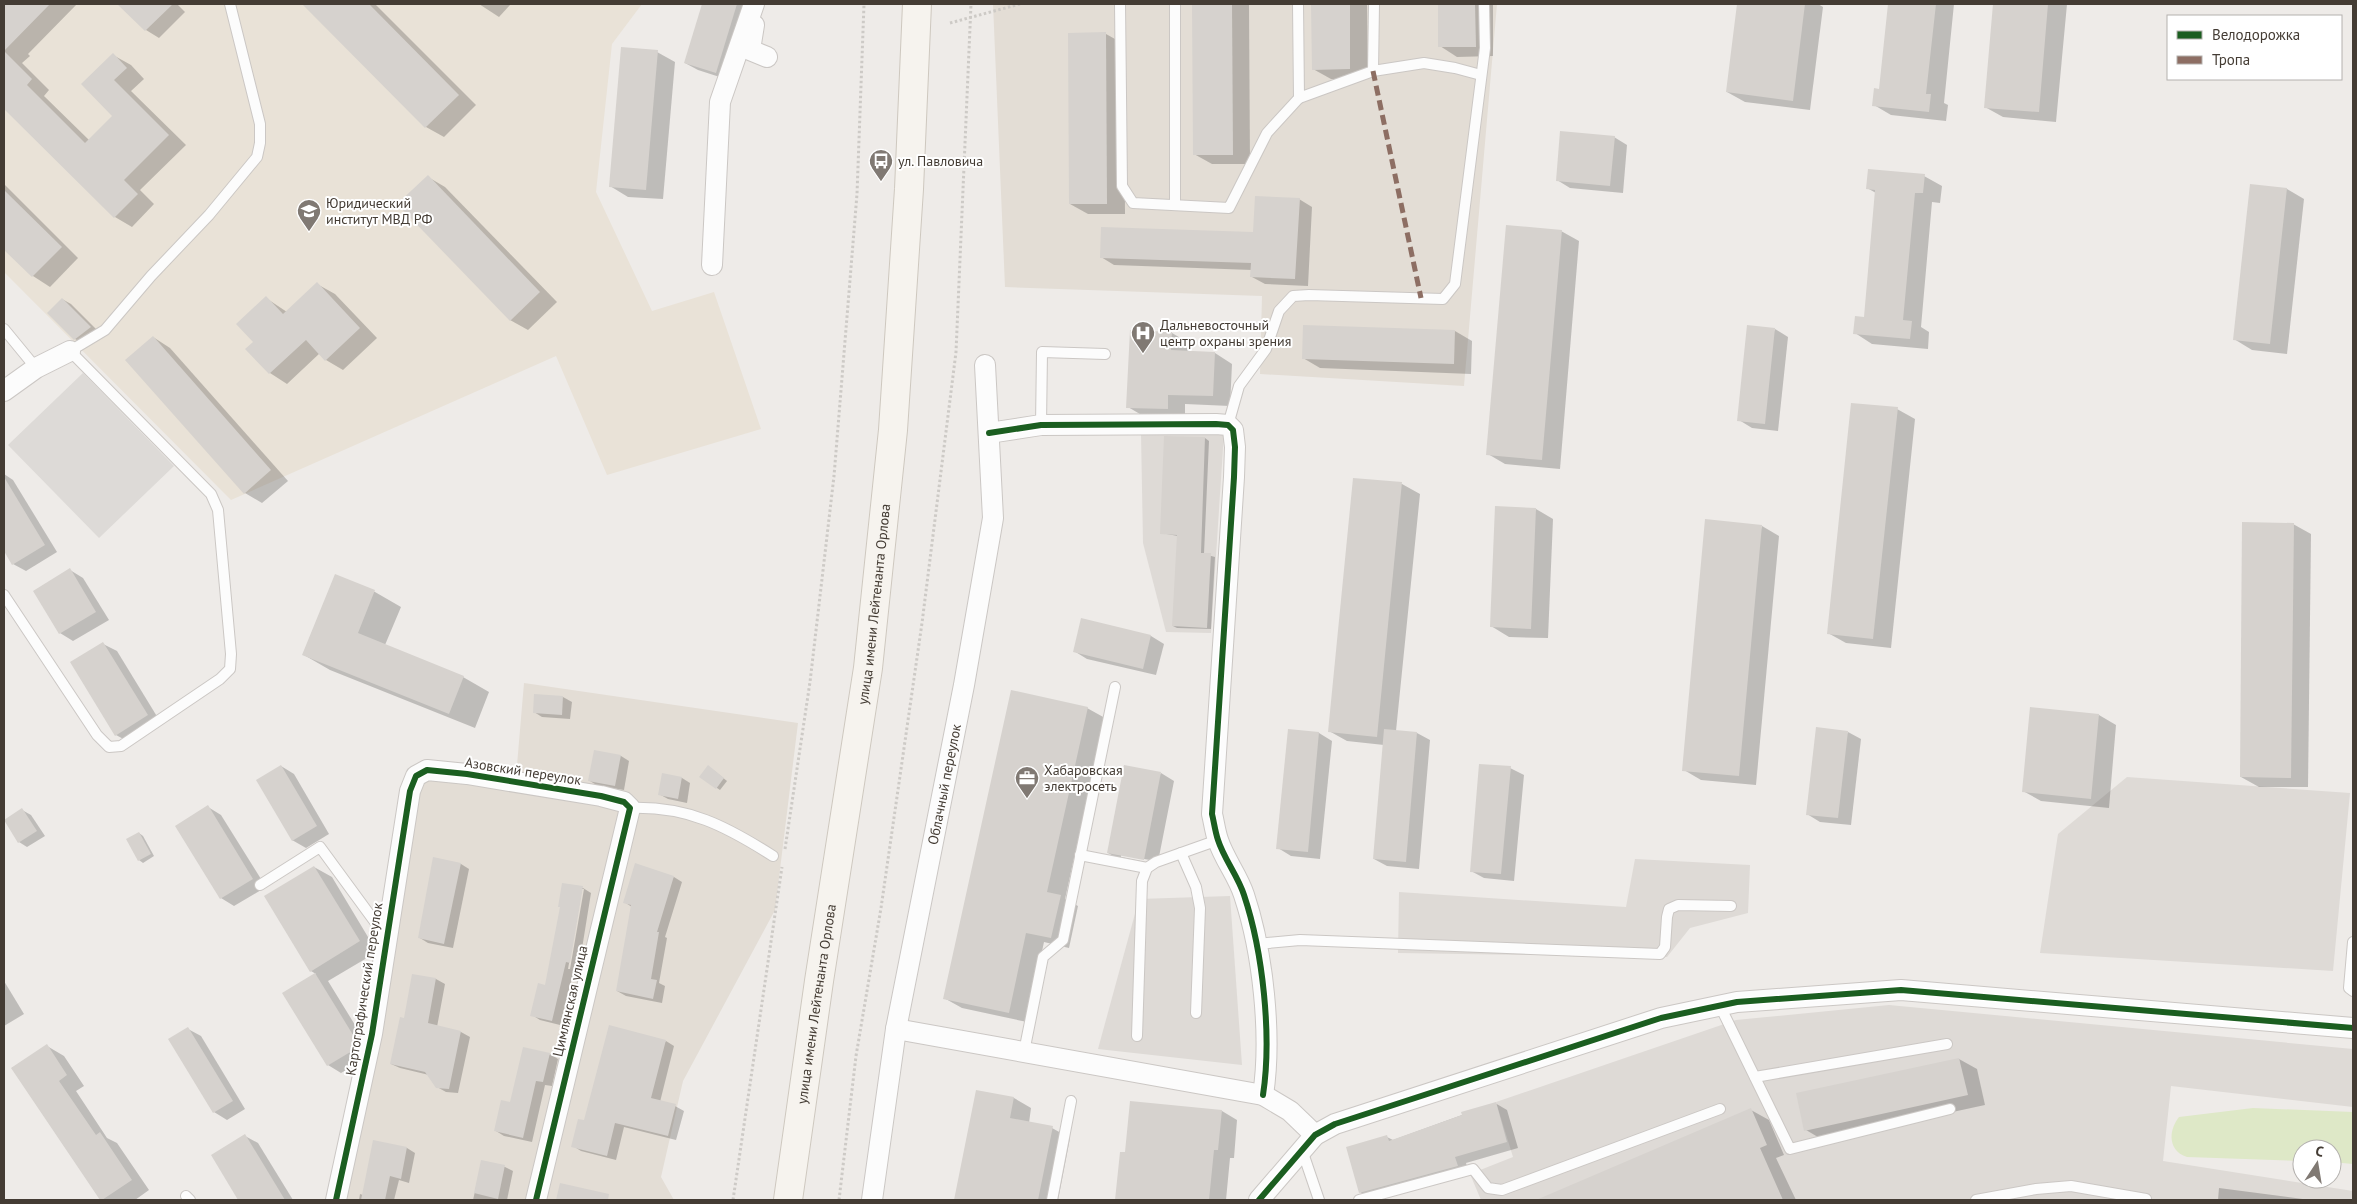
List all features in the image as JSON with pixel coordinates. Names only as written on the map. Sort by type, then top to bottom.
[{"type":"main road","name":"улица имени Лейтенанта Орлова","points":[[788,1200],[817,991],[868,668],[893,422],[909,189],[917,4]]},
{"type":"street","points":[[712,265],[720,102],[754,4]]},
{"type":"street","points":[[758,4],[750,50],[767,58]]},
{"type":"street","points":[[4,391],[36,368],[70,351]]},
{"type":"street","name":"Облачный переулок","points":[[872,1200],[896,1029],[964,685],[993,518],[985,365]]},
{"type":"street","points":[[989,433],[1041,425],[1228,426],[1233,430],[1235,447],[1212,814],[1218,840],[1244,894],[1260,954],[1267,1070],[1263,1095]]},
{"type":"street","name":"Азовский переулок","points":[[413,781],[420,773],[427,770],[467,774],[601,796],[624,802],[630,808]]},
{"type":"street","name":"Картографический переулок","points":[[336,1200],[372,1034],[386,937],[413,781]]},
{"type":"street","name":"Цимлянская улица","points":[[536,1200],[630,808]]},
{"type":"street","points":[[1259,1200],[1309,1143],[1335,1124],[1661,1018],[1737,1002],[1901,990],[2353,1028]]},
{"type":"street","points":[[896,1029],[1263,1095],[1290,1111],[1309,1143]]},
{"type":"lane","points":[[4,595],[97,735],[109,747],[121,746],[220,679],[230,669],[231,654],[218,510],[211,494],[70,351],[105,330],[151,276],[209,215],[257,158],[260,144],[260,124],[230,4]]},
{"type":"lane","points":[[1120,4],[1122,186],[1133,203],[1229,208],[1267,133],[1299,98],[1373,71],[1424,63],[1481,75]]},
{"type":"lane","points":[[1175,4],[1175,205]]},
{"type":"lane","points":[[1298,4],[1299,98]]},
{"type":"lane","points":[[1373,71],[1374,4]]},
{"type":"lane","points":[[1228,426],[1239,386],[1266,349],[1279,311],[1293,296],[1443,299],[1455,284],[1485,48],[1484,4]]},
{"type":"lane","points":[[4,329],[36,368]]},
{"type":"lane","points":[[1041,425],[1042,352],[1105,354]]},
{"type":"lane","points":[[1024,1052],[1043,957],[1063,940],[1115,687]]},
{"type":"lane","points":[[630,808],[654,807],[688,814],[731,830],[773,856]]},
{"type":"lane","points":[[1137,1036],[1142,881],[1147,868],[1156,862],[1218,840]]},
{"type":"lane","points":[[260,885],[320,848],[386,937]]},
{"type":"lane","points":[[1181,853],[1196,887],[1200,908],[1196,1014]]},
{"type":"lane","points":[[1080,855],[1147,868]]},
{"type":"lane","points":[[1257,944],[1300,940],[1660,954],[1666,948],[1669,909],[1678,905],[1730,906]]},
{"type":"lane","points":[[2353,942],[2349,988],[2353,991]]},
{"type":"lane","points":[[1720,1006],[1790,1149],[1950,1109]]},
{"type":"lane","points":[[1755,1077],[1947,1044]]},
{"type":"lane","points":[[1052,1200],[1071,1101]]},
{"type":"lane","points":[[1359,1200],[1473,1169],[1488,1188],[1502,1190],[1720,1109]]},
{"type":"lane","points":[[1309,1143],[1320,1200]]},
{"type":"lane","points":[[1976,1200],[2036,1189],[2071,1186],[2146,1199]]},
{"type":"path","points":[[733,1200],[810,682],[834,476],[857,194],[864,4]]},
{"type":"path","points":[[839,1200],[856,1056],[883,899],[922,623],[956,352],[972,4]]},
{"type":"path","points":[[950,23],[1020,4]]},
{"type":"shaded area","name":"Юридический институт МВД РФ","points":[[4,4],[642,4],[612,44],[596,192],[652,311],[714,292],[761,429],[607,475],[556,356],[231,500],[4,272]]},
{"type":"shaded area","points":[[993,4],[1497,4],[1464,386],[1260,374],[1262,296],[1005,287]]},
{"type":"shaded area","points":[[83,373],[174,466],[99,538],[8,445]]},
{"type":"shaded area","points":[[1141,433],[1224,433],[1211,633],[1166,632],[1143,543]]},
{"type":"shaded area","points":[[524,683],[798,723],[775,910],[683,1081],[661,1177],[674,1200],[334,1200],[419,763],[516,777]]},
{"type":"shaded area","points":[[2127,777],[2350,793],[2333,971],[2040,953],[2058,834]]},
{"type":"shaded area","points":[[1635,859],[1750,865],[1748,913],[1690,928],[1667,957],[1398,953],[1399,892],[1626,907]]},
{"type":"shaded area","points":[[1230,896],[1242,1065],[1098,1049],[1139,899]]},
{"type":"shaded area","points":[[1889,1005],[2353,1049],[2353,1107],[2171,1086],[2163,1161],[2292,1181],[2292,1189],[2340,1189],[2353,1191],[2353,1200],[1481,1200],[1470,1174],[1513,1157],[1496,1102],[1736,1020]]},
{"type":"green space","points":[[2253,1108],[2353,1112],[2353,1164],[2342,1163],[2342,1139],[2292,1139],[2292,1161],[2187,1157],[2176,1150],[2172,1140],[2173,1128],[2179,1117]]},
{"type":"building","points":[[4,4],[50,4],[4,51]]},
{"type":"building","points":[[117,4],[173,4],[145,31]]},
{"type":"building","points":[[302,4],[369,4],[459,95],[425,128]]},
{"type":"building","points":[[702,4],[737,4],[716,73],[684,63]]},
{"type":"building","points":[[1192,4],[1232,4],[1233,155],[1193,155]]},
{"type":"building","points":[[1311,4],[1350,4],[1350,69],[1312,70]]},
{"type":"building","points":[[1438,4],[1475,4],[1476,47],[1438,47]]},
{"type":"building","points":[[1737,4],[1805,4],[1793,101],[1726,92]]},
{"type":"building","points":[[1888,4],[1936,4],[1926,94],[1931,94],[1929,112],[1872,106],[1874,88],[1879,89]]},
{"type":"building","points":[[1993,4],[2048,4],[2039,112],[1984,108]]},
{"type":"building","points":[[1106,32],[1107,204],[1069,204],[1068,33]]},
{"type":"building","points":[[621,47],[658,50],[646,190],[609,187]]},
{"type":"building","points":[[4,51],[32,79],[27,85],[85,143],[112,116],[81,84],[113,53],[127,68],[114,80],[169,135],[124,180],[138,194],[114,218],[4,109]]},
{"type":"building","points":[[1560,131],[1615,136],[1610,186],[1556,181]]},
{"type":"building","points":[[1868,169],[1925,174],[1923,193],[1915,193],[1903,320],[1912,321],[1910,339],[1853,334],[1855,316],[1864,317],[1875,190],[1866,189]]},
{"type":"building","points":[[428,175],[540,292],[510,321],[397,204]]},
{"type":"building","points":[[2250,184],[2287,188],[2270,344],[2233,340]]},
{"type":"building","points":[[4,190],[62,247],[32,277],[4,250]]},
{"type":"building","points":[[1255,196],[1300,198],[1295,279],[1250,277],[1251,263],[1100,258],[1101,227],[1253,232]]},
{"type":"building","points":[[1506,225],[1562,230],[1542,460],[1486,455]]},
{"type":"building","points":[[317,282],[360,328],[325,361],[306,340],[269,374],[245,349],[253,342],[236,324],[266,296],[283,314]]},
{"type":"building","points":[[62,298],[91,327],[74,340],[47,313]]},
{"type":"building","points":[[1303,325],[1455,330],[1454,364],[1302,359]]},
{"type":"building","points":[[1747,325],[1775,328],[1765,424],[1737,421]]},
{"type":"building","points":[[1130,330],[1172,332],[1171,350],[1215,352],[1213,396],[1168,395],[1168,409],[1126,408]]},
{"type":"building","points":[[153,336],[271,470],[244,494],[125,360]]},
{"type":"building","points":[[1851,403],[1898,407],[1873,639],[1827,634]]},
{"type":"building","points":[[1164,436],[1205,437],[1201,553],[1211,553],[1207,628],[1172,626],[1177,535],[1160,534]]},
{"type":"building","points":[[4,477],[45,545],[12,565],[4,551]]},
{"type":"building","points":[[1353,478],[1402,482],[1377,737],[1328,732]]},
{"type":"building","points":[[1495,506],[1536,508],[1531,629],[1490,627]]},
{"type":"building","points":[[1705,519],[1762,525],[1739,776],[1682,771]]},
{"type":"building","points":[[2242,522],[2294,523],[2291,778],[2240,777]]},
{"type":"building","points":[[70,568],[96,612],[59,634],[33,591]]},
{"type":"building","points":[[335,574],[375,590],[358,633],[464,676],[449,714],[302,655]]},
{"type":"building","points":[[1081,618],[1151,635],[1143,669],[1073,652]]},
{"type":"building","points":[[103,642],[148,715],[115,736],[70,662]]},
{"type":"building","name":"Хабаровская электросеть","points":[[1011,690],[1088,707],[1047,892],[1061,895],[1051,938],[1026,933],[1009,1013],[943,999]]},
{"type":"building","points":[[534,694],[563,696],[562,715],[533,713]]},
{"type":"building","points":[[2030,707],[2099,714],[2091,799],[2022,792]]},
{"type":"building","points":[[1816,727],[1848,731],[1838,818],[1806,815]]},
{"type":"building","points":[[1288,729],[1319,732],[1308,852],[1276,849]]},
{"type":"building","points":[[1384,729],[1417,732],[1406,862],[1373,859]]},
{"type":"building","points":[[594,750],[621,755],[615,786],[588,781]]},
{"type":"building","points":[[1479,764],[1511,766],[1501,874],[1470,872]]},
{"type":"building","points":[[281,765],[317,826],[292,841],[256,780]]},
{"type":"building","points":[[708,765],[724,778],[716,789],[699,777]]},
{"type":"building","points":[[1124,765],[1161,772],[1144,860],[1107,853]]},
{"type":"building","points":[[662,773],[682,777],[678,799],[658,795]]},
{"type":"building","points":[[208,805],[253,879],[220,899],[175,826]]},
{"type":"building","points":[[22,808],[37,831],[18,843],[4,820]]},
{"type":"building","points":[[139,832],[151,854],[138,861],[126,839]]},
{"type":"building","points":[[433,857],[461,863],[444,944],[418,938]]},
{"type":"building","points":[[635,863],[674,876],[657,932],[659,932],[651,979],[657,980],[653,999],[616,991],[631,905],[623,903]]},
{"type":"building","points":[[314,866],[360,941],[310,972],[264,896]]},
{"type":"building","points":[[562,883],[583,886],[570,963],[566,962],[552,1021],[530,1016],[538,983],[545,985],[560,907],[558,907]]},
{"type":"building","points":[[315,973],[358,1043],[357,1048],[327,1066],[282,993]]},
{"type":"building","points":[[412,974],[436,978],[428,1023],[461,1031],[449,1089],[436,1088],[425,1072],[390,1064],[400,1017],[404,1018]]},
{"type":"building","points":[[609,1025],[666,1040],[651,1098],[676,1104],[668,1136],[615,1123],[607,1156],[571,1147],[578,1119],[584,1120]]},
{"type":"building","points":[[188,1027],[233,1101],[213,1113],[168,1039]]},
{"type":"building","points":[[47,1044],[67,1075],[59,1081],[96,1135],[100,1132],[132,1180],[102,1200],[100,1200],[11,1068]]},
{"type":"building","points":[[523,1047],[550,1053],[543,1082],[536,1081],[523,1138],[494,1131],[501,1100],[510,1102]]},
{"type":"building","points":[[1959,1058],[1968,1095],[1804,1131],[1796,1093]]},
{"type":"building","points":[[976,1090],[1014,1097],[1010,1118],[1053,1126],[1038,1200],[954,1200]]},
{"type":"building","points":[[1130,1101],[1222,1110],[1218,1150],[1214,1150],[1209,1200],[1115,1200],[1120,1152],[1125,1152]]},
{"type":"building","points":[[1496,1102],[1507,1142],[1455,1157],[1458,1166],[1359,1193],[1346,1147],[1387,1135],[1389,1141],[1462,1115],[1461,1112]]},
{"type":"building","points":[[1751,1108],[1767,1145],[1760,1148],[1783,1200],[1536,1200]]},
{"type":"building","points":[[245,1134],[285,1200],[238,1200],[211,1155]]},
{"type":"building","points":[[373,1140],[407,1147],[401,1179],[390,1176],[385,1200],[361,1200]]},
{"type":"building","points":[[481,1160],[505,1165],[498,1199],[474,1193]]},
{"type":"building","points":[[560,1183],[609,1194],[608,1200],[556,1200]]},
{"type":"marked path","points":[[1373,71],[1421,298]]},
{"type":"cycle path","points":[[989,433],[1041,425],[1216,424],[1228,425],[1233,430],[1235,447],[1234,477],[1212,814],[1221,847],[1244,895],[1251,918],[1261,968],[1266,1021],[1266,1072],[1263,1095]]},
{"type":"cycle path","points":[[336,1200],[372,1034],[410,791],[416,776],[427,770],[467,774],[601,796],[624,802],[630,808],[536,1200]]},
{"type":"cycle path","points":[[1259,1200],[1315,1135],[1335,1124],[1661,1018],[1737,1002],[1901,990],[2353,1028]]},
{"type":"place","name":"ул. Павловича","points":[[881,182]]},
{"type":"place","name":"Юридический институт МВД РФ","points":[[309,232]]},
{"type":"place","name":"Дальневосточный центр охраны зрения","points":[[1143,354]]},
{"type":"place","name":"Хабаровская электросеть","points":[[1027,799]]}]
